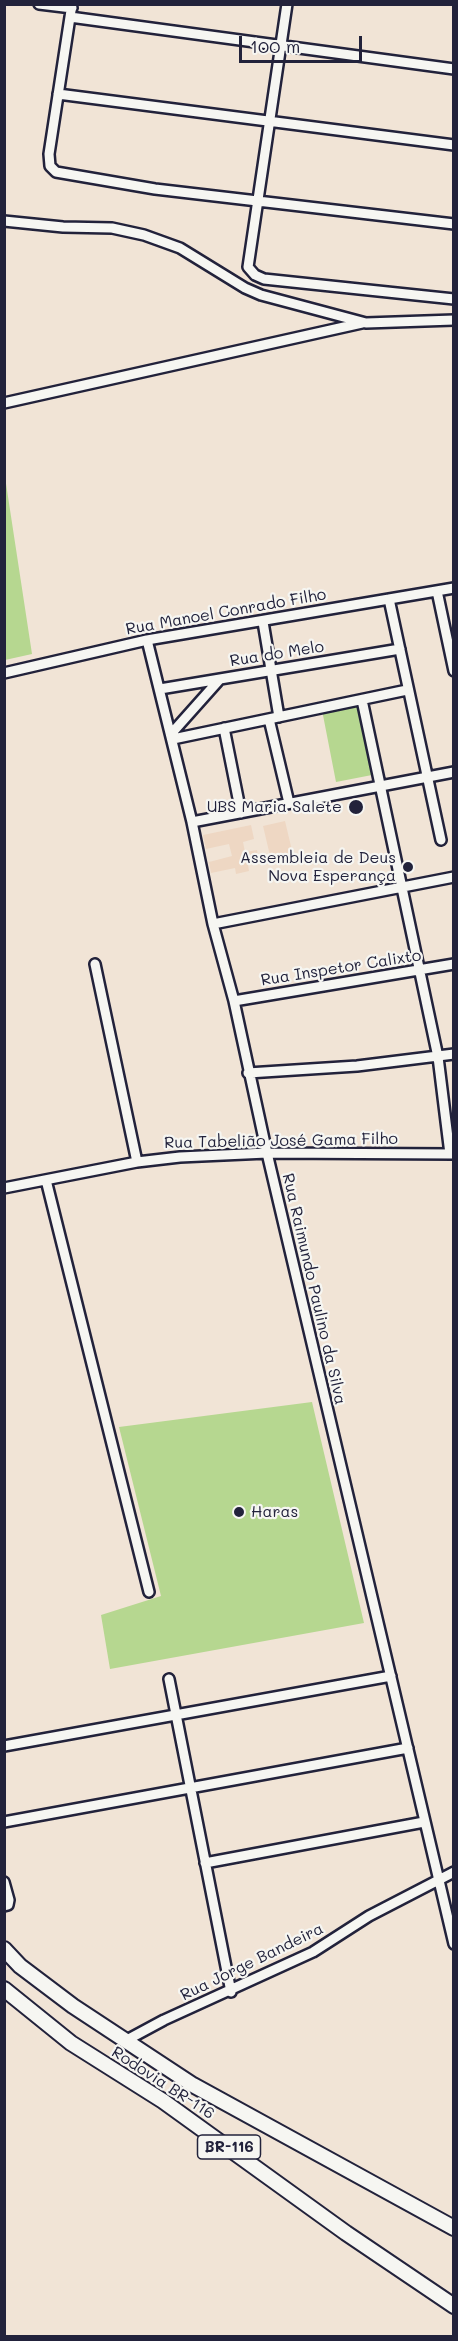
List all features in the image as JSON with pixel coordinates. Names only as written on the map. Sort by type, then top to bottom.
[{"type":"highway","name":"Rodovia BR-116","points":[[4,1949],[20,1966],[125,2041],[254,2120],[453,2228]]},
{"type":"highway","name":"Rodovia BR-116","points":[[4,1989],[71,2043],[182,2114],[346,2233],[453,2306]]},
{"type":"street","points":[[39,4],[281,45],[453,69]]},
{"type":"street","points":[[287,4],[248,267],[255,275],[281,281],[453,299]]},
{"type":"street","points":[[71,10],[49,161],[56,172],[155,189],[453,224]]},
{"type":"street","points":[[58,94],[453,145]]},
{"type":"street","points":[[4,221],[63,227],[112,228],[144,235],[180,248],[245,288],[261,295],[366,322]]},
{"type":"street","points":[[4,402],[366,322],[453,320]]},
{"type":"street","name":"Rua Manoel Conrado Filho","points":[[4,673],[147,640],[453,588]]},
{"type":"street","points":[[437,591],[453,671]]},
{"type":"street","points":[[389,599],[441,840]]},
{"type":"street","points":[[262,622],[279,717]]},
{"type":"street","name":"Rua Raimundo Paulino da Silva","points":[[147,640],[172,736],[213,924],[234,1001],[248,1073],[453,1944]]},
{"type":"street","name":"Rua do Melo","points":[[160,689],[400,649]]},
{"type":"street","points":[[172,736],[219,679]]},
{"type":"street","points":[[172,736],[224,728],[408,690]]},
{"type":"street","points":[[362,700],[438,1057],[452,1154]]},
{"type":"street","points":[[269,719],[288,803]]},
{"type":"street","points":[[224,728],[241,813]]},
{"type":"street","points":[[192,822],[453,771]]},
{"type":"street","points":[[213,924],[453,877]]},
{"type":"street","points":[[95,964],[137,1161]]},
{"type":"street","name":"Rua Inspetor Calixto","points":[[234,1001],[453,964]]},
{"type":"street","points":[[248,1073],[453,1054]]},
{"type":"street","name":"Rua Tabelião José Gama Filho","points":[[4,1188],[137,1161],[267,1153],[452,1154]]},
{"type":"street","points":[[46,1180],[149,1592]]},
{"type":"street","points":[[4,1746],[391,1676]]},
{"type":"street","points":[[169,1679],[231,1992]]},
{"type":"street","points":[[4,1822],[408,1748]]},
{"type":"street","points":[[205,1863],[424,1822]]},
{"type":"street","name":"Rua Jorge Bandeira","points":[[125,2041],[164,2020],[231,1992],[313,1952],[369,1916],[453,1872]]},
{"type":"street","points":[[4,1882],[9,1903],[4,1906]]},
{"type":"shaded area","points":[[285,821],[294,859],[272,864],[263,826]]},
{"type":"shaded area","points":[[251,825],[254,839],[243,842],[245,852],[257,850],[259,862],[248,865],[249,871],[236,874],[235,868],[211,873],[209,862],[232,856],[229,844],[206,849],[203,835]]},
{"type":"green space","points":[[5,477],[32,654],[4,660]]},
{"type":"green space","points":[[357,703],[372,775],[336,782],[322,710]]},
{"type":"green space","name":"Haras","points":[[312,1402],[364,1623],[110,1669],[101,1615],[161,1596],[119,1427]]},
{"type":"place","name":"UBS Maria Salete","points":[[356,807]]},
{"type":"place","name":"Assembleia de Deus Nova Esperança","points":[[408,867]]},
{"type":"place","name":"Haras","points":[[239,1512]]}]
